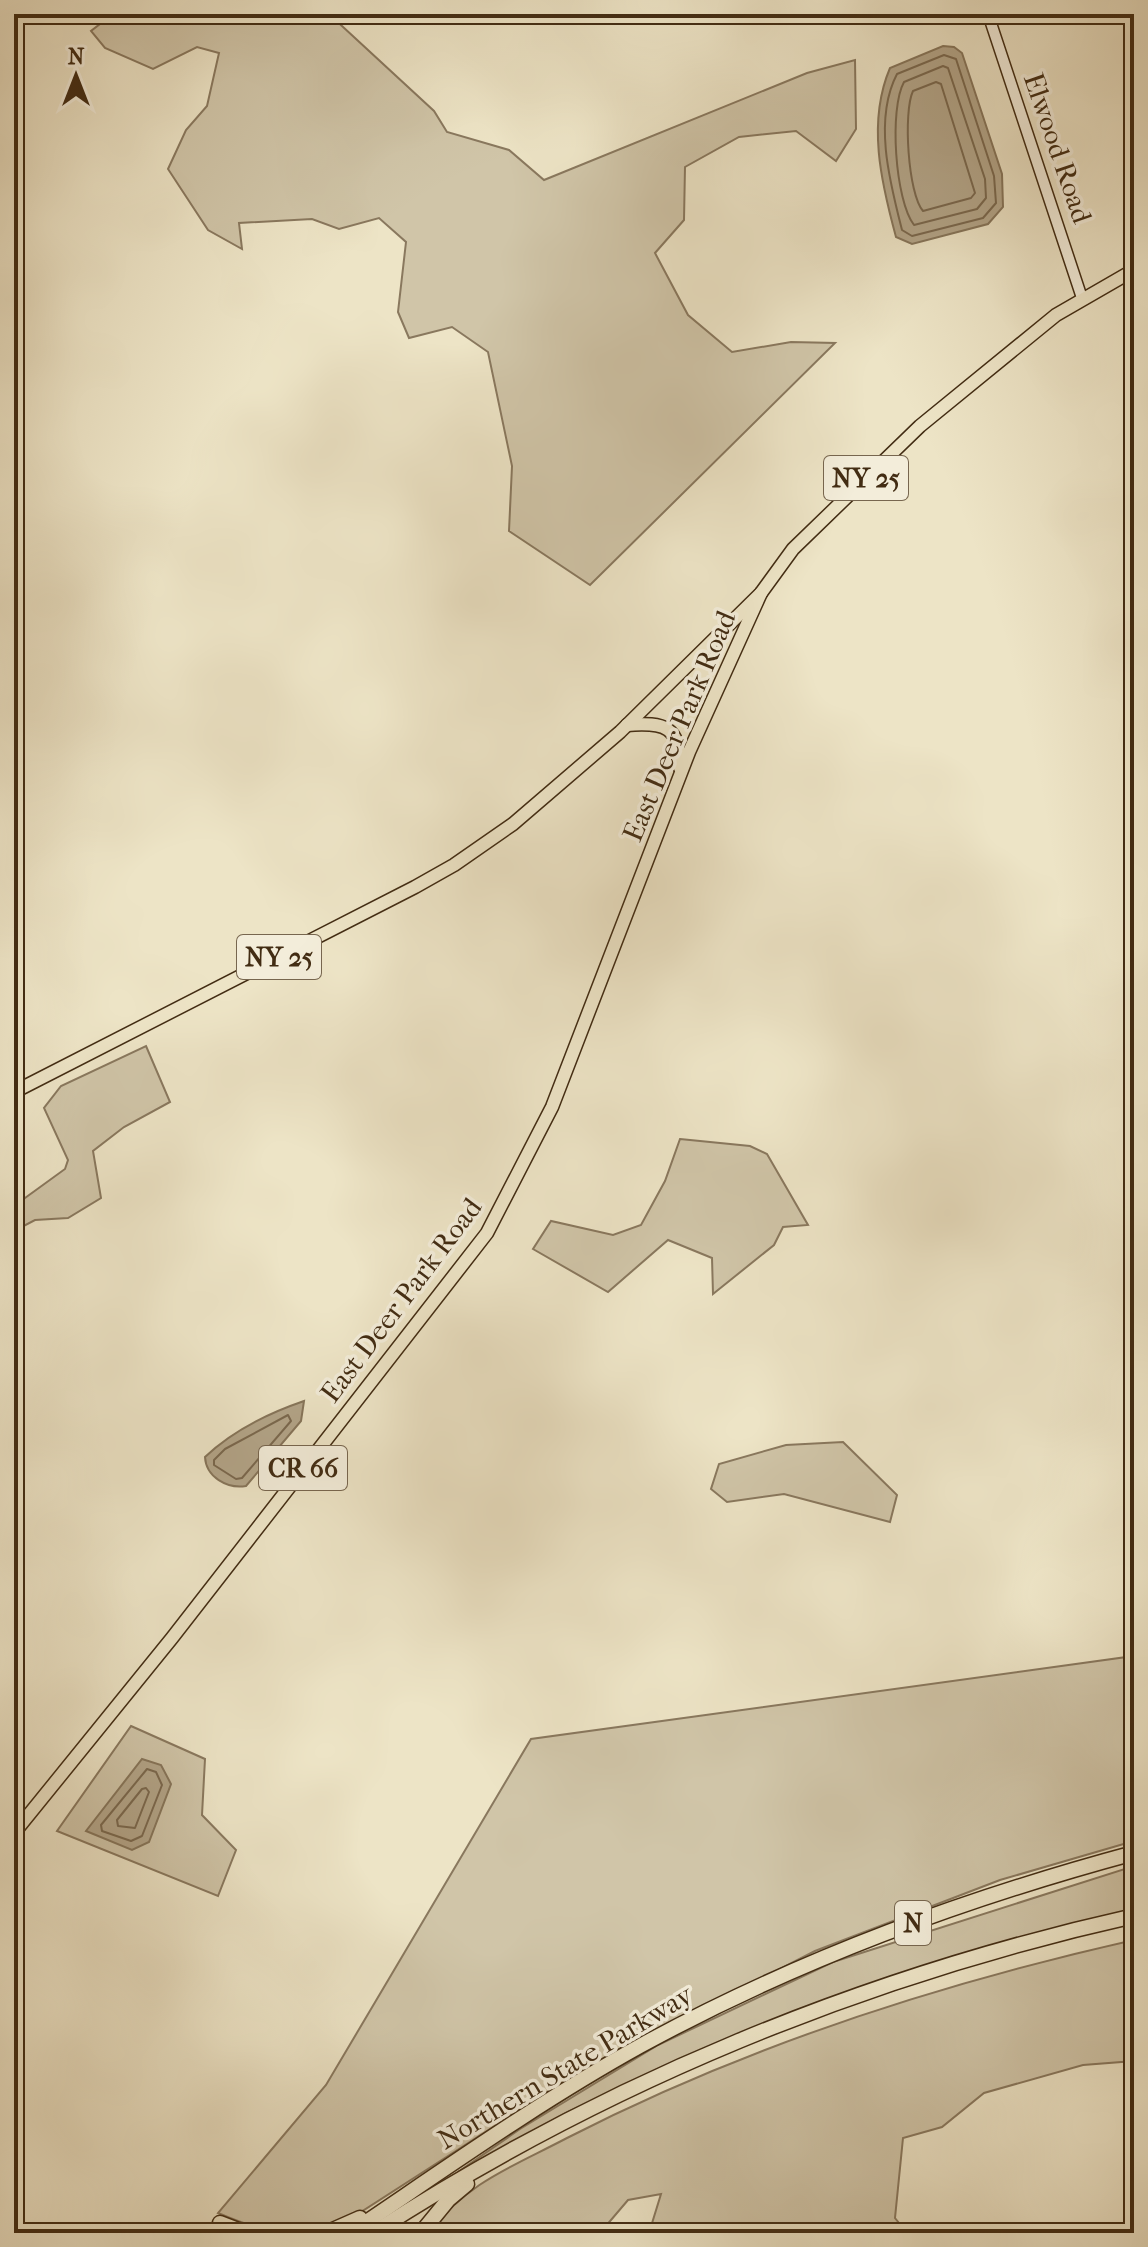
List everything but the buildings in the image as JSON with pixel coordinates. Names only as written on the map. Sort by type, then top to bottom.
[{"type":"highway","name":"Northern State Parkway","points":[[350,2233],[583,2080],[761,1985],[951,1909],[1134,1853]]},
{"type":"highway","name":"Northern State Parkway","points":[[373,2233],[546,2132],[698,2059],[853,1997],[994,1952],[1134,1916]]},
{"type":"highway","points":[[421,2233],[456,2192],[509,2160],[546,2132]]},
{"type":"highway","points":[[326,2233],[410,2193]]},
{"type":"highway","points":[[220,2223],[246,2233]]},
{"type":"main road","name":"Elwood Road","points":[[988,14],[1082,298]]},
{"type":"main road","name":"NY 25","points":[[14,1092],[454,865],[535,807],[627,725],[761,593],[793,549],[900,444],[1017,343],[1082,298],[1134,270]]},
{"type":"main road","name":"East Deer Park Road","points":[[14,1833],[172,1638],[487,1233],[552,1107],[680,774],[761,593]]},
{"type":"main road","points":[[627,725],[661,724],[669,728],[680,755],[680,774]]},
{"type":"shaded area","points":[[113,14],[329,14],[434,111],[447,132],[509,150],[544,180],[807,73],[855,60],[856,129],[836,161],[796,131],[739,137],[685,167],[684,220],[655,253],[688,315],[732,352],[791,342],[835,343],[590,585],[509,531],[512,466],[488,352],[452,327],[409,338],[398,312],[406,242],[379,218],[339,229],[312,219],[239,223],[242,249],[208,230],[168,169],[186,130],[207,106],[219,53],[197,47],[153,69],[105,48],[91,31]]},
{"type":"shaded area","points":[[146,1046],[170,1102],[124,1127],[93,1151],[101,1198],[68,1218],[35,1220],[14,1231],[14,1206],[65,1169],[68,1160],[44,1108],[61,1086]]},
{"type":"shaded area","points":[[680,1139],[750,1146],[767,1154],[808,1225],[783,1227],[774,1245],[713,1294],[712,1258],[668,1240],[608,1292],[533,1249],[551,1221],[613,1235],[641,1225],[665,1181]]},
{"type":"shaded area","points":[[843,1442],[897,1495],[890,1522],[784,1494],[727,1502],[711,1489],[719,1464],[786,1445]]},
{"type":"shaded area","points":[[1134,1656],[1134,1841],[1000,1880],[815,1951],[577,2073],[336,2228],[289,2233],[262,2229],[218,2213],[326,2085],[531,1739]]},
{"type":"shaded area","points":[[131,1726],[205,1759],[202,1815],[236,1850],[218,1896],[57,1831]]},
{"type":"shaded area","points":[[1134,1866],[1134,1911],[686,2059],[568,2112],[458,2172],[520,2129],[658,2045],[833,1962]]},
{"type":"shaded area","points":[[1134,1940],[1134,2061],[1083,2065],[984,2093],[942,2127],[903,2138],[895,2218],[907,2233],[649,2233],[661,2194],[628,2200],[600,2233],[429,2233],[459,2201],[492,2177],[634,2105],[703,2075],[844,2021],[916,1998]]},
{"type":"water","points":[[943,46],[954,47],[962,53],[1002,174],[1003,207],[988,224],[912,244],[896,237],[890,216],[881,174],[879,109],[890,68]]},
{"type":"water","points":[[304,1401],[301,1421],[246,1486],[232,1486],[213,1476],[205,1457],[239,1431]]},
{"type":"water","points":[[142,1759],[161,1765],[171,1784],[149,1842],[132,1850],[86,1831]]}]
